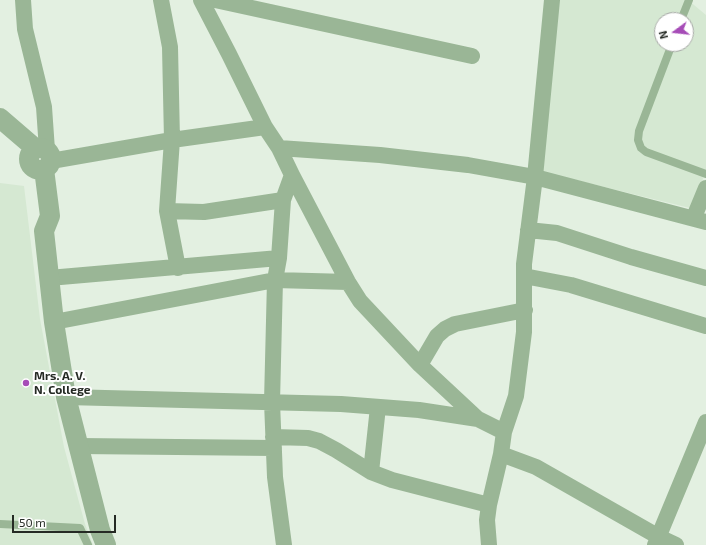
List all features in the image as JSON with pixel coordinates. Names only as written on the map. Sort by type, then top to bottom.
[{"type":"street","points":[[23,0],[25,29],[44,107],[40,159],[50,216],[44,231],[54,322],[66,397],[100,530],[106,545]]},
{"type":"street","points":[[161,0],[170,47],[172,140],[167,211],[178,268]]},
{"type":"street","points":[[201,0],[265,127],[279,148],[348,282],[360,302],[420,365],[478,419],[504,432]]},
{"type":"street","points":[[215,0],[472,56]]},
{"type":"street","points":[[489,545],[488,505],[501,454],[504,432],[516,396],[524,332],[524,264],[535,177],[552,0]]},
{"type":"street","points":[[0,118],[40,159]]},
{"type":"street","points":[[0,134],[40,159],[265,127]]},
{"type":"street","points":[[279,148],[380,155],[453,163],[535,177],[700,220],[706,188]]},
{"type":"street","points":[[284,545],[275,477],[272,402],[275,280],[279,258],[282,200],[292,175]]},
{"type":"street","points":[[167,211],[204,212],[282,200]]},
{"type":"street","points":[[528,230],[557,233],[631,257],[706,278]]},
{"type":"street","points":[[49,278],[178,268],[279,258]]},
{"type":"street","points":[[524,276],[571,285],[706,326]]},
{"type":"street","points":[[54,322],[275,280],[348,282]]},
{"type":"street","points":[[420,365],[437,336],[445,329],[455,324],[525,310]]},
{"type":"street","points":[[66,397],[341,404],[419,410],[478,419]]},
{"type":"street","points":[[371,472],[378,407]]},
{"type":"street","points":[[657,541],[706,422]]},
{"type":"street","points":[[79,446],[274,442],[308,438],[319,441],[371,472],[392,480],[488,505]]},
{"type":"street","points":[[501,454],[536,467],[657,541],[676,545]]},
{"type":"lane","points":[[684,12],[689,0]]},
{"type":"lane","points":[[669,52],[639,131],[638,140],[641,148],[646,152],[706,174]]},
{"type":"lane","points":[[0,524],[80,528],[88,545]]},
{"type":"shaded area","points":[[558,0],[688,0],[706,15],[706,172],[690,208],[543,172]]},
{"type":"shaded area","name":"Mrs. A. V. N. College","points":[[0,183],[24,186],[40,319],[64,447],[85,524],[93,545],[0,545]]},
{"type":"place","name":"Mrs. A. V. N. College","points":[[26,383]]}]
